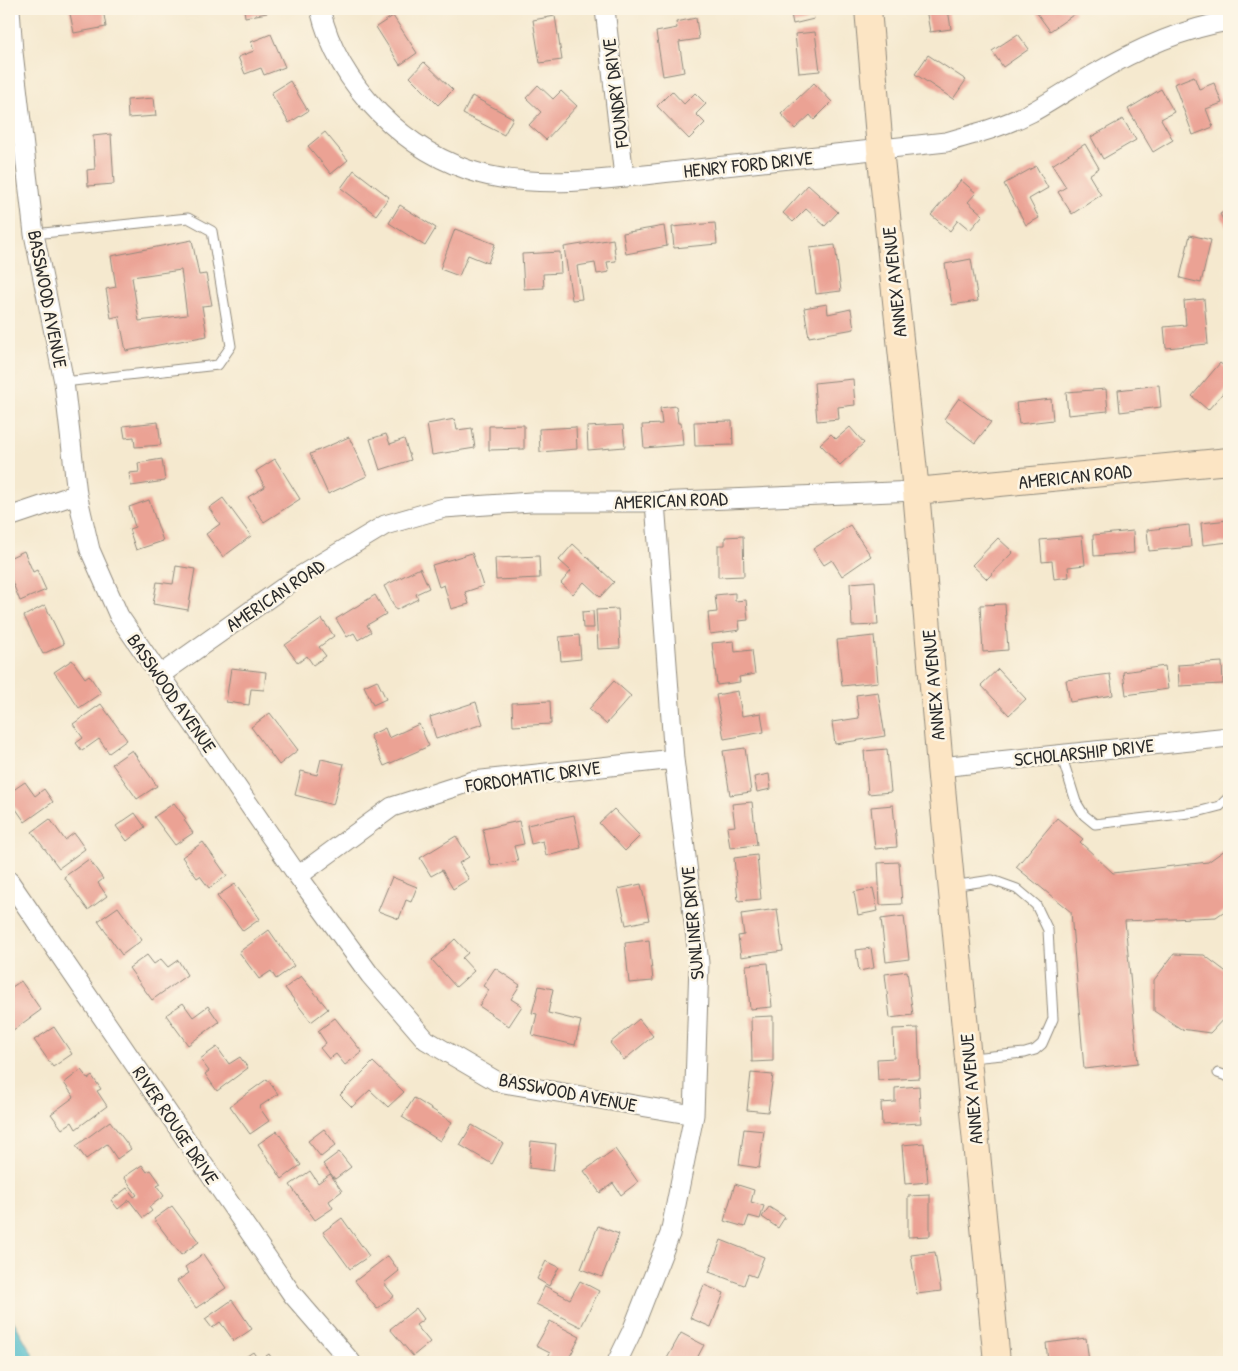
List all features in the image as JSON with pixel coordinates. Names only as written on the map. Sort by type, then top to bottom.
[{"type":"street","name":"BASSWOOD AVENUE","points":[[10,9],[13,87],[34,234],[64,382],[77,494],[90,550],[119,616],[298,876],[370,975],[426,1040],[498,1082],[694,1115]]},
{"type":"street","name":"HENRY FORD DRIVE","points":[[320,9],[322,19],[339,60],[364,97],[388,121],[418,145],[448,162],[482,174],[522,180],[559,181],[624,177],[946,142],[997,128],[1032,112],[1130,55],[1174,36],[1229,20]]},
{"type":"street","name":"FOUNDRY DRIVE","points":[[605,9],[624,177]]},
{"type":"street","name":"ANNEX AVENUE","points":[[868,9],[880,149],[916,491],[940,767],[997,1362]]},
{"type":"street","name":"AMERICAN ROAD","points":[[160,675],[296,578],[385,525],[444,508],[531,502],[655,502],[916,491],[1229,461]]},
{"type":"street","points":[[9,517],[77,494]]},
{"type":"street","name":"SUNLINER DRIVE","points":[[617,1362],[632,1331],[670,1234],[694,1115],[699,963],[674,759],[655,502]]},
{"type":"street","name":"SCHOLARSHIP DRIVE","points":[[940,767],[1229,737]]},
{"type":"street","name":"FORDOMATIC DRIVE","points":[[298,876],[392,807],[473,781],[674,759]]},
{"type":"street","name":"RIVER ROUGE DRIVE","points":[[9,881],[292,1294],[351,1362]]},
{"type":"lane","points":[[34,234],[188,218],[212,231],[231,346],[218,365],[64,382]]},
{"type":"lane","points":[[1060,754],[1076,802],[1084,815],[1095,824],[1197,812],[1220,806],[1229,797]]},
{"type":"lane","points":[[952,886],[992,880],[1017,889],[1036,905],[1048,930],[1053,1019],[1042,1044],[1035,1050],[1025,1053],[968,1058]]},
{"type":"lane","points":[[1218,1073],[1229,1077]]},
{"type":"water","points":[[9,1313],[37,1362],[9,1362]]},
{"type":"building","points":[[69,9],[103,9],[106,27],[74,33]]},
{"type":"building","points":[[244,9],[267,9],[267,13],[245,17]]},
{"type":"building","points":[[654,9],[676,9],[676,12],[654,14]]},
{"type":"building","points":[[790,9],[812,9],[814,19],[793,24]]},
{"type":"building","points":[[926,9],[948,9],[951,29],[930,32]]},
{"type":"building","points":[[1034,9],[1073,9],[1076,13],[1050,31]]},
{"type":"building","points":[[393,16],[417,53],[400,65],[376,27]]},
{"type":"building","points":[[555,16],[562,60],[540,63],[533,20]]},
{"type":"building","points":[[696,18],[699,39],[679,42],[684,72],[663,76],[656,32],[677,28],[676,22]]},
{"type":"building","points":[[815,32],[820,71],[799,73],[795,34]]},
{"type":"building","points":[[271,34],[285,67],[264,75],[261,68],[245,74],[238,57],[254,51],[251,42]]},
{"type":"building","points":[[1018,34],[1029,49],[1003,67],[992,51]]},
{"type":"building","points":[[928,55],[966,80],[953,99],[915,74]]},
{"type":"building","points":[[424,62],[453,90],[438,105],[410,77]]},
{"type":"building","points":[[1194,76],[1199,89],[1214,83],[1222,103],[1206,109],[1213,127],[1193,135],[1174,84]]},
{"type":"building","points":[[290,81],[308,111],[289,123],[271,93]]},
{"type":"building","points":[[814,83],[832,102],[814,120],[810,115],[795,129],[781,114]]},
{"type":"building","points":[[538,85],[553,99],[561,91],[577,106],[546,140],[529,125],[541,112],[526,98]]},
{"type":"building","points":[[1161,89],[1174,112],[1161,119],[1173,140],[1153,152],[1128,109]]},
{"type":"building","points":[[672,91],[684,104],[695,93],[706,104],[696,114],[705,123],[689,139],[657,106]]},
{"type":"building","points":[[472,96],[513,118],[504,135],[463,114]]},
{"type":"building","points":[[154,98],[156,116],[128,118],[127,100]]},
{"type":"building","points":[[1123,119],[1136,140],[1103,159],[1091,137]]},
{"type":"building","points":[[325,132],[348,160],[331,174],[308,146]]},
{"type":"building","points":[[111,134],[114,184],[88,186],[87,170],[95,169],[93,136]]},
{"type":"building","points":[[1085,144],[1099,168],[1089,175],[1101,195],[1072,214],[1058,192],[1066,187],[1052,165]]},
{"type":"building","points":[[1036,166],[1048,188],[1029,199],[1039,218],[1026,225],[1004,184]]},
{"type":"building","points":[[354,170],[389,197],[376,215],[341,188]]},
{"type":"building","points":[[961,180],[976,193],[968,202],[983,215],[970,230],[958,220],[950,231],[931,215]]},
{"type":"building","points":[[808,185],[838,212],[825,226],[806,209],[793,222],[783,213]]},
{"type":"building","points":[[400,205],[436,228],[425,246],[389,223]]},
{"type":"building","points":[[1229,209],[1229,231],[1220,214]]},
{"type":"building","points":[[715,223],[717,244],[674,248],[672,227]]},
{"type":"building","points":[[664,226],[667,246],[626,254],[623,233]]},
{"type":"building","points":[[455,229],[495,244],[488,263],[468,255],[459,276],[440,269]]},
{"type":"building","points":[[1190,235],[1211,240],[1201,283],[1180,278]]},
{"type":"building","points":[[613,239],[616,261],[607,262],[609,272],[597,274],[595,263],[577,266],[582,299],[572,300],[564,247]]},
{"type":"building","points":[[192,240],[199,275],[206,274],[212,305],[202,306],[207,336],[126,351],[119,316],[111,318],[106,289],[116,287],[111,256]],"holes":[[[181,270],[187,315],[139,321],[132,277]]]},
{"type":"building","points":[[835,245],[841,291],[816,294],[810,248]]},
{"type":"building","points":[[560,252],[561,273],[543,274],[544,288],[524,289],[522,254]]},
{"type":"building","points":[[971,259],[978,301],[952,305],[945,264]]},
{"type":"building","points":[[1204,299],[1208,344],[1166,348],[1164,327],[1186,325],[1184,301]]},
{"type":"building","points":[[827,304],[828,314],[851,309],[854,329],[809,337],[804,308]]},
{"type":"building","points":[[1220,363],[1229,370],[1229,386],[1208,410],[1192,396]]},
{"type":"building","points":[[853,379],[855,405],[838,407],[839,419],[817,421],[814,383]]},
{"type":"building","points":[[1159,385],[1161,407],[1120,412],[1118,390]]},
{"type":"building","points":[[1106,389],[1108,411],[1068,415],[1066,392]]},
{"type":"building","points":[[959,398],[991,422],[975,443],[944,419]]},
{"type":"building","points":[[1051,399],[1053,420],[1019,424],[1016,403]]},
{"type":"building","points":[[676,406],[678,423],[681,423],[683,445],[644,448],[642,425],[662,424],[660,408]]},
{"type":"building","points":[[455,419],[457,430],[472,428],[475,448],[432,455],[427,424]]},
{"type":"building","points":[[732,421],[733,445],[695,446],[694,422]]},
{"type":"building","points":[[158,422],[161,445],[135,447],[134,437],[125,438],[123,426]]},
{"type":"building","points":[[524,425],[524,449],[489,450],[489,426]]},
{"type":"building","points":[[623,425],[625,447],[588,450],[587,427]]},
{"type":"building","points":[[576,427],[577,449],[540,452],[539,429]]},
{"type":"building","points":[[850,427],[864,443],[840,465],[820,444],[831,434],[836,439]]},
{"type":"building","points":[[386,434],[390,444],[404,439],[411,460],[380,470],[370,439]]},
{"type":"building","points":[[349,437],[367,476],[328,494],[310,454]]},
{"type":"building","points":[[162,459],[165,481],[131,486],[129,473],[139,472],[138,463]]},
{"type":"building","points":[[275,459],[300,499],[264,522],[248,497],[265,487],[256,471]]},
{"type":"building","points":[[223,498],[251,536],[223,557],[206,534],[220,524],[209,508]]},
{"type":"building","points":[[149,500],[163,541],[136,550],[129,529],[135,527],[129,507]]},
{"type":"building","points":[[1229,520],[1229,542],[1203,545],[1201,523]]},
{"type":"building","points":[[850,525],[871,556],[842,576],[832,560],[824,565],[813,549]]},
{"type":"building","points":[[1189,525],[1191,547],[1149,551],[1147,530]]},
{"type":"building","points":[[1133,531],[1134,553],[1094,556],[1093,535]]},
{"type":"building","points":[[743,536],[744,576],[718,577],[718,545],[725,545],[725,537]]},
{"type":"building","points":[[1082,536],[1085,565],[1068,567],[1069,577],[1054,579],[1052,561],[1042,562],[1040,540]]},
{"type":"building","points":[[998,538],[1013,552],[987,579],[972,565]]},
{"type":"building","points":[[573,544],[614,582],[600,597],[584,582],[573,594],[561,583],[571,571],[559,560]]},
{"type":"building","points":[[24,551],[33,572],[37,570],[46,590],[20,601],[9,574],[9,558]]},
{"type":"building","points":[[472,553],[483,586],[465,592],[469,604],[451,609],[444,585],[439,587],[432,565]]},
{"type":"building","points":[[539,556],[540,578],[496,580],[495,558]]},
{"type":"building","points":[[176,566],[195,569],[188,610],[153,604],[157,582],[173,584]]},
{"type":"building","points":[[420,568],[429,588],[416,594],[418,599],[396,610],[384,586]]},
{"type":"building","points":[[875,581],[878,625],[852,626],[850,583]]},
{"type":"building","points":[[735,593],[735,601],[746,600],[748,620],[739,621],[740,630],[710,634],[708,613],[717,612],[715,595]]},
{"type":"building","points":[[375,595],[386,614],[367,625],[371,632],[358,640],[354,633],[347,637],[336,619]]},
{"type":"building","points":[[1005,604],[1008,650],[983,652],[980,605]]},
{"type":"building","points":[[45,605],[64,644],[43,654],[24,616]]},
{"type":"building","points":[[618,609],[620,648],[598,649],[596,610]]},
{"type":"building","points":[[593,611],[594,628],[583,628],[582,612]]},
{"type":"building","points":[[322,619],[334,636],[319,647],[326,656],[313,665],[307,656],[298,663],[285,645]]},
{"type":"building","points":[[579,635],[581,659],[561,661],[559,637]]},
{"type":"building","points":[[874,636],[878,682],[842,686],[837,640]]},
{"type":"building","points":[[734,641],[735,652],[752,650],[755,674],[739,677],[740,682],[717,685],[712,643]]},
{"type":"building","points":[[72,660],[85,678],[89,675],[101,693],[79,708],[54,672]]},
{"type":"building","points":[[1222,662],[1223,684],[1179,686],[1178,665]]},
{"type":"building","points":[[1165,666],[1168,689],[1126,695],[1123,672]]},
{"type":"building","points":[[231,668],[266,672],[264,690],[251,689],[249,705],[226,702]]},
{"type":"building","points":[[998,669],[1026,699],[1009,715],[981,685]]},
{"type":"building","points":[[1110,674],[1113,695],[1070,702],[1066,680]]},
{"type":"building","points":[[377,680],[386,699],[373,705],[364,686]]},
{"type":"building","points":[[614,681],[631,696],[606,724],[589,709]]},
{"type":"building","points":[[738,691],[742,716],[761,713],[764,732],[724,739],[716,695]]},
{"type":"building","points":[[878,692],[885,736],[835,744],[832,722],[859,718],[856,695]]},
{"type":"building","points":[[550,701],[551,724],[513,726],[512,703]]},
{"type":"building","points":[[476,702],[483,724],[436,739],[430,717]]},
{"type":"building","points":[[101,704],[127,740],[109,753],[99,739],[82,751],[76,743],[83,738],[73,724]]},
{"type":"building","points":[[270,713],[298,750],[279,765],[251,727]]},
{"type":"building","points":[[419,724],[429,746],[384,766],[370,735],[385,728],[389,738]]},
{"type":"building","points":[[745,748],[751,792],[730,795],[723,751]]},
{"type":"building","points":[[887,749],[891,792],[868,794],[864,751]]},
{"type":"building","points":[[132,750],[157,786],[137,799],[112,764]]},
{"type":"building","points":[[321,759],[344,764],[333,805],[295,795],[301,771],[317,775]]},
{"type":"building","points":[[769,774],[771,789],[757,792],[754,777]]},
{"type":"building","points":[[25,782],[35,796],[44,789],[53,802],[25,822],[9,799],[9,793]]},
{"type":"building","points":[[752,802],[757,845],[730,848],[727,827],[735,826],[732,804]]},
{"type":"building","points":[[174,803],[186,819],[184,820],[193,833],[175,845],[154,817]]},
{"type":"building","points":[[893,805],[897,847],[875,849],[871,807]]},
{"type":"building","points":[[614,809],[640,836],[625,851],[599,823]]},
{"type":"building","points":[[135,813],[145,827],[127,841],[116,826]]},
{"type":"building","points":[[574,815],[581,848],[546,856],[543,841],[531,844],[527,825]]},
{"type":"building","points":[[1057,818],[1083,839],[1080,842],[1113,873],[1208,862],[1229,847],[1229,908],[1216,917],[1125,921],[1138,1063],[1084,1069],[1071,912],[1016,867]]},
{"type":"building","points":[[50,819],[65,840],[74,833],[85,849],[59,868],[32,832]]},
{"type":"building","points":[[519,821],[524,844],[514,846],[518,861],[491,866],[483,829]]},
{"type":"building","points":[[456,836],[469,857],[459,863],[469,879],[453,889],[442,870],[431,876],[420,858]]},
{"type":"building","points":[[203,842],[227,876],[209,888],[200,876],[197,878],[182,857]]},
{"type":"building","points":[[757,855],[761,899],[738,901],[734,858]]},
{"type":"building","points":[[89,859],[103,879],[98,883],[107,896],[88,910],[64,877]]},
{"type":"building","points":[[899,862],[902,904],[880,905],[878,863]]},
{"type":"building","points":[[392,877],[417,887],[411,902],[406,900],[399,919],[378,911]]},
{"type":"building","points":[[235,884],[260,919],[243,931],[217,896]]},
{"type":"building","points":[[641,884],[649,920],[626,925],[618,889]]},
{"type":"building","points":[[873,888],[878,911],[858,915],[854,892]]},
{"type":"building","points":[[118,907],[142,940],[122,955],[98,921]]},
{"type":"building","points":[[777,909],[783,951],[741,957],[738,936],[744,935],[741,914]]},
{"type":"building","points":[[904,916],[909,959],[886,962],[881,919]]},
{"type":"building","points":[[269,930],[294,966],[276,979],[271,971],[259,979],[239,952]]},
{"type":"building","points":[[455,939],[468,953],[462,958],[474,971],[456,987],[432,960]]},
{"type":"building","points":[[649,940],[653,981],[629,983],[625,943]]},
{"type":"building","points":[[871,948],[874,968],[859,971],[856,950]]},
{"type":"building","points":[[1174,954],[1204,955],[1229,974],[1229,1013],[1210,1033],[1181,1029],[1154,1011],[1154,980]]},
{"type":"building","points":[[147,955],[154,964],[161,959],[168,967],[178,960],[187,975],[152,1000],[129,968]]},
{"type":"building","points":[[768,963],[772,1007],[750,1009],[746,965]]},
{"type":"building","points":[[495,968],[520,985],[511,999],[522,1006],[509,1026],[479,1006],[489,990],[483,986]]},
{"type":"building","points":[[907,971],[913,1015],[890,1018],[885,974]]},
{"type":"building","points":[[301,976],[328,1009],[311,1022],[285,988]]},
{"type":"building","points":[[21,981],[41,1010],[9,1033],[9,989]]},
{"type":"building","points":[[539,986],[553,989],[548,1013],[581,1021],[575,1045],[532,1035],[537,1014],[532,1013]]},
{"type":"building","points":[[183,1003],[193,1017],[208,1006],[219,1022],[188,1045],[166,1015]]},
{"type":"building","points":[[773,1016],[773,1061],[752,1062],[751,1017]]},
{"type":"building","points":[[335,1018],[362,1052],[345,1065],[336,1054],[329,1059],[320,1048],[326,1043],[318,1031]]},
{"type":"building","points":[[639,1019],[653,1036],[624,1060],[610,1043]]},
{"type":"building","points":[[54,1027],[72,1054],[53,1067],[34,1040]]},
{"type":"building","points":[[918,1028],[920,1078],[878,1080],[877,1059],[894,1058],[893,1029]]},
{"type":"building","points":[[217,1047],[229,1064],[240,1057],[248,1068],[217,1091],[205,1074],[209,1071],[200,1059]]},
{"type":"building","points":[[373,1062],[404,1092],[388,1107],[370,1090],[352,1107],[340,1095]]},
{"type":"building","points":[[81,1070],[88,1079],[92,1076],[101,1089],[97,1091],[107,1106],[76,1129],[72,1122],[62,1129],[51,1114],[74,1097],[64,1083]]},
{"type":"building","points":[[751,1073],[773,1075],[768,1112],[747,1110]]},
{"type":"building","points":[[267,1079],[278,1094],[259,1107],[269,1121],[250,1134],[230,1106]]},
{"type":"building","points":[[919,1086],[921,1123],[882,1125],[881,1103],[895,1102],[895,1088]]},
{"type":"building","points":[[414,1098],[452,1122],[440,1141],[402,1117]]},
{"type":"building","points":[[110,1121],[131,1149],[117,1159],[107,1144],[86,1159],[76,1146]]},
{"type":"building","points":[[472,1125],[503,1143],[492,1164],[460,1145]]},
{"type":"building","points":[[324,1129],[336,1145],[321,1157],[308,1141]]},
{"type":"building","points":[[744,1129],[764,1131],[759,1168],[739,1165]]},
{"type":"building","points":[[277,1131],[301,1165],[282,1179],[258,1144]]},
{"type":"building","points":[[531,1141],[556,1144],[553,1171],[529,1168]]},
{"type":"building","points":[[924,1143],[928,1182],[905,1184],[902,1145]]},
{"type":"building","points":[[615,1149],[638,1182],[621,1195],[613,1183],[600,1193],[584,1171]]},
{"type":"building","points":[[339,1152],[351,1167],[335,1179],[323,1164]]},
{"type":"building","points":[[142,1165],[147,1172],[151,1170],[161,1184],[157,1186],[164,1196],[149,1207],[152,1211],[143,1218],[129,1200],[118,1209],[111,1200],[127,1188],[134,1197],[137,1195],[124,1177]]},
{"type":"building","points":[[310,1171],[318,1183],[330,1174],[342,1191],[329,1201],[333,1208],[315,1220],[290,1185]]},
{"type":"building","points":[[735,1184],[754,1190],[751,1202],[764,1206],[760,1219],[749,1216],[745,1227],[724,1221]]},
{"type":"building","points":[[930,1195],[930,1236],[908,1237],[908,1196]]},
{"type":"building","points":[[172,1206],[199,1242],[181,1255],[154,1219]]},
{"type":"building","points":[[769,1207],[785,1217],[778,1228],[762,1217]]},
{"type":"building","points":[[342,1218],[369,1256],[350,1269],[323,1232]]},
{"type":"building","points":[[598,1226],[619,1234],[602,1277],[581,1269]]},
{"type":"building","points":[[721,1240],[764,1257],[756,1277],[748,1274],[744,1285],[709,1272]]},
{"type":"building","points":[[935,1252],[941,1291],[917,1294],[911,1255]]},
{"type":"building","points":[[203,1254],[226,1288],[196,1308],[177,1281],[189,1273],[185,1267]]},
{"type":"building","points":[[388,1256],[399,1271],[384,1283],[394,1296],[377,1309],[355,1281]]},
{"type":"building","points":[[546,1261],[559,1267],[549,1286],[537,1279]]},
{"type":"building","points":[[580,1281],[599,1291],[581,1327],[536,1304],[545,1286],[570,1299]]},
{"type":"building","points":[[704,1285],[724,1293],[711,1327],[690,1318]]},
{"type":"building","points":[[232,1300],[252,1329],[234,1341],[220,1322],[212,1328],[205,1319]]},
{"type":"building","points":[[416,1308],[424,1319],[416,1325],[430,1342],[413,1356],[390,1329]]},
{"type":"building","points":[[550,1321],[580,1337],[567,1362],[545,1362],[550,1353],[536,1346]]},
{"type":"building","points":[[681,1333],[704,1345],[695,1362],[665,1362]]},
{"type":"building","points":[[1086,1338],[1089,1362],[1048,1362],[1046,1343]]},
{"type":"building","points":[[253,1352],[259,1361],[269,1354],[274,1362],[238,1362]]}]
